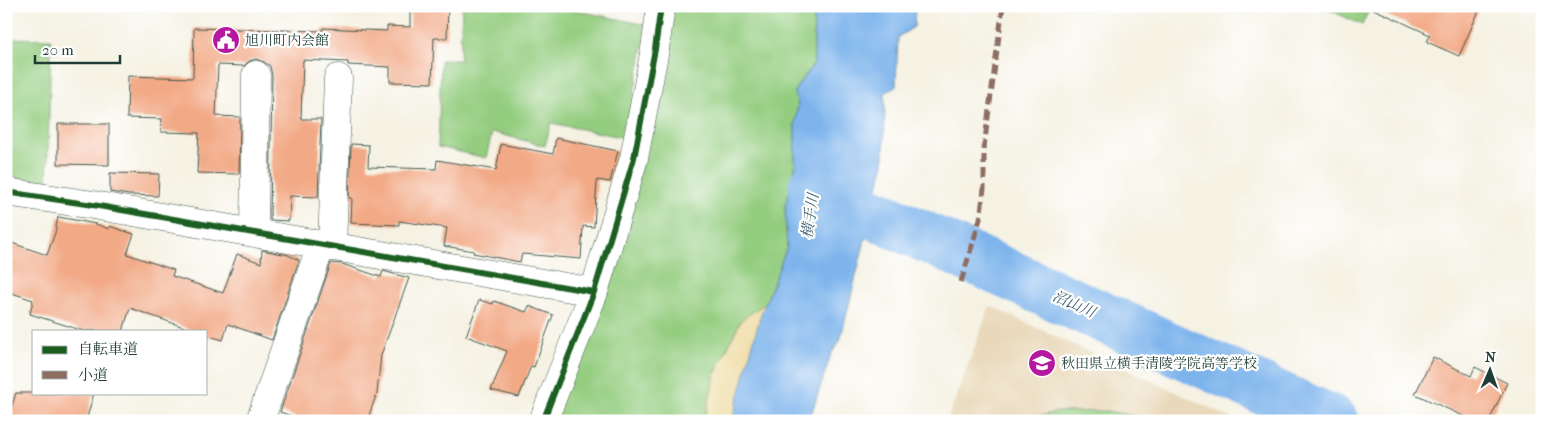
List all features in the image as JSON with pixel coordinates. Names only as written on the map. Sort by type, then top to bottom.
[{"type":"street","points":[[543,421],[594,292],[634,158],[655,49],[661,6]]},
{"type":"street","points":[[254,233],[256,75]]},
{"type":"street","points":[[260,421],[326,246],[338,78]]},
{"type":"street","points":[[6,192],[93,205],[594,292]]},
{"type":"shaded area","name":"秋田県立横手清陵学院高等学校","points":[[990,306],[1238,421],[947,421]]},
{"type":"green space","points":[[462,6],[554,6],[647,25],[626,138],[551,123],[545,146],[492,132],[486,158],[438,147],[441,60],[460,60]]},
{"type":"green space","points":[[661,6],[814,6],[814,64],[796,88],[798,103],[795,124],[795,174],[785,206],[787,247],[766,303],[741,320],[716,372],[704,421],[543,421],[594,292]]},
{"type":"green space","points":[[1321,6],[1371,6],[1362,25]]},
{"type":"green space","points":[[6,38],[51,39],[47,187],[6,179]]},
{"type":"green space","points":[[1107,411],[1162,421],[1015,421],[1058,412]]},
{"type":"sand","points":[[766,303],[732,421],[704,421],[716,372],[741,320]]},
{"type":"water","name":"横手川","points":[[814,6],[915,6],[914,27],[898,37],[896,86],[885,93],[884,163],[840,341],[831,354],[809,421],[732,421],[760,317],[787,247],[785,206],[795,174],[795,124],[798,103],[794,94],[796,88],[814,64]]},
{"type":"building","points":[[410,6],[448,6],[447,38],[434,38],[432,83],[390,82],[390,67],[348,65],[348,62],[303,60],[301,119],[321,119],[318,197],[290,196],[289,221],[270,220],[272,75],[270,66],[264,62],[256,59],[249,61],[244,66],[218,65],[216,116],[240,117],[239,174],[197,173],[199,133],[161,132],[162,119],[127,118],[128,76],[193,78],[194,28],[323,31],[323,28],[387,31],[387,26],[410,27]]},
{"type":"building","points":[[1367,6],[1481,6],[1459,56],[1427,42],[1430,35]]},
{"type":"building","points":[[58,124],[109,124],[109,165],[58,164]]},
{"type":"building","points":[[556,138],[618,151],[610,182],[597,180],[594,227],[583,226],[581,259],[522,254],[520,262],[444,246],[447,228],[399,221],[399,225],[351,223],[352,198],[349,198],[351,144],[369,145],[368,167],[436,169],[437,160],[496,170],[501,144],[553,154]]},
{"type":"building","points":[[110,173],[159,174],[158,196],[110,192]]},
{"type":"building","points":[[58,217],[96,224],[109,229],[109,226],[134,234],[127,254],[174,270],[172,276],[223,293],[237,254],[261,263],[262,250],[288,255],[299,260],[272,340],[228,324],[223,340],[208,336],[208,330],[192,330],[130,308],[123,330],[81,330],[30,314],[33,300],[6,291],[6,241],[47,255],[55,233]]},
{"type":"building","points":[[331,263],[342,264],[381,277],[383,271],[409,278],[381,355],[377,393],[367,421],[306,421],[280,412]]},
{"type":"building","points":[[479,300],[493,304],[494,301],[526,312],[529,306],[553,315],[534,367],[531,366],[519,397],[491,390],[507,351],[466,336]]},
{"type":"building","points":[[1433,357],[1471,376],[1475,367],[1507,383],[1489,421],[1474,421],[1415,394]]},
{"type":"building","points":[[16,393],[94,394],[86,421],[7,421]]},
{"type":"waterway","name":"沼山川","points":[[814,187],[1333,421]]},
{"type":"marked path","points":[[961,282],[980,219],[984,189],[984,147],[1003,6]]},
{"type":"cycle path","points":[[543,421],[594,292],[634,158],[655,49],[661,6]]},
{"type":"cycle path","points":[[6,192],[93,205],[594,292]]},
{"type":"place","name":"旭川町内会館","points":[[226,40]]},
{"type":"place","name":"秋田県立横手清陵学院高等学校","points":[[1042,363]]}]
